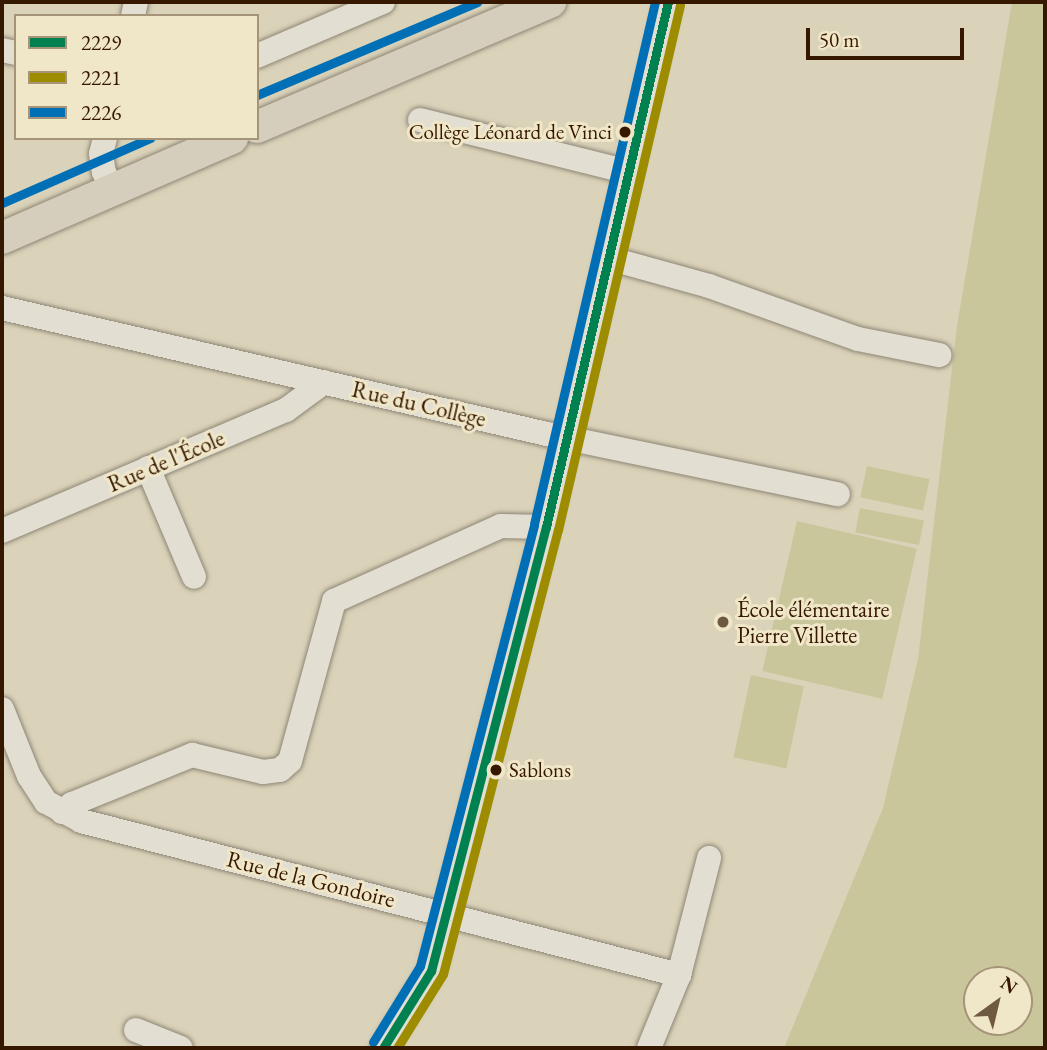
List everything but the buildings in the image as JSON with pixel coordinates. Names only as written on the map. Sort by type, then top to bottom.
[{"type":"main road","points":[[259,107],[508,2]]},
{"type":"main road","points":[[259,126],[550,2]]},
{"type":"main road","points":[[2,238],[178,140]]},
{"type":"main road","points":[[2,216],[226,140]]},
{"type":"street","points":[[259,55],[383,2]]},
{"type":"street","points":[[383,1048],[431,971],[546,527],[668,2]]},
{"type":"street","points":[[420,120],[628,172]]},
{"type":"street","points":[[104,140],[101,154],[108,181]]},
{"type":"street","points":[[608,258],[709,286],[858,339],[939,355]]},
{"type":"street","name":"Rue du Collège","points":[[2,308],[567,438],[838,494]]},
{"type":"street","name":"Rue de l'École","points":[[2,531],[286,410],[324,382]]},
{"type":"street","points":[[148,468],[194,577]]},
{"type":"street","points":[[62,812],[72,804],[192,755],[263,772],[281,770],[290,761],[334,601],[500,526],[546,527]]},
{"type":"street","name":"Rue de la Gondoire","points":[[2,709],[29,776],[46,802],[82,821],[679,975]]},
{"type":"street","points":[[649,1048],[679,975],[709,858]]},
{"type":"street","points":[[136,1030],[181,1048]]},
{"type":"shaded area","points":[[1012,2],[1045,2],[1045,1048],[784,1048],[883,808],[918,659],[957,326]]},
{"type":"shaded area","points":[[867,466],[930,479],[923,511],[860,497]]},
{"type":"shaded area","points":[[860,508],[924,520],[919,545],[855,533]]},
{"type":"shaded area","points":[[797,521],[917,549],[882,699],[762,671]]},
{"type":"shaded area","points":[[751,675],[804,686],[786,768],[734,757]]},
{"type":"transit line","name":"2226","points":[[259,94],[477,2]]},
{"type":"transit line","name":"2226","points":[[373,1042],[420,966],[534,524],[655,2]]},
{"type":"transit line","name":"2229","points":[[383,1048],[431,971],[546,527],[668,2]]},
{"type":"transit line","name":"2221","points":[[397,1048],[443,974],[558,530],[680,5]]},
{"type":"transit line","name":"2226","points":[[2,203],[145,140]]},
{"type":"place","name":"Collège Léonard de Vinci","points":[[625,132]]},
{"type":"place","name":"École élémentaire Pierre Villette","points":[[723,622]]},
{"type":"place","name":"Sablons","points":[[496,770]]}]
